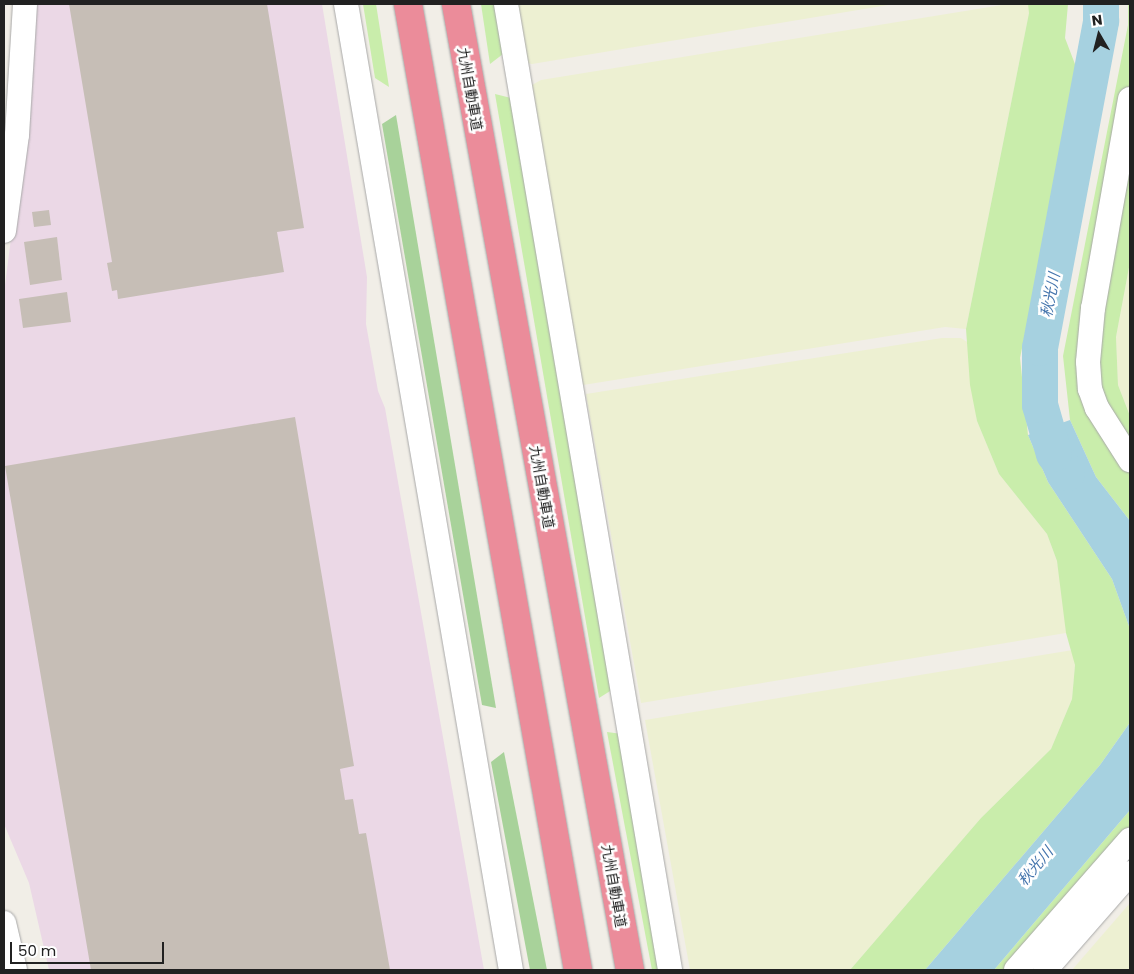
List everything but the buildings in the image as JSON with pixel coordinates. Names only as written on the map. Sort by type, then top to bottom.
[{"type":"highway","points":[[408,4],[578,970]]},
{"type":"highway","name":"九州自動車道","points":[[456,4],[630,970]]},
{"type":"street","points":[[4,231],[17,135],[24,4]]},
{"type":"street","points":[[346,4],[511,970]]},
{"type":"street","points":[[506,4],[670,970]]},
{"type":"street","points":[[1130,99],[1093,308],[1088,362],[1090,389],[1097,408],[1130,460]]},
{"type":"street","points":[[1016,970],[1130,840]]},
{"type":"street","points":[[1045,970],[1130,873]]},
{"type":"street","points":[[4,923],[15,970]]},
{"type":"shaded area","points":[[32,4],[322,4],[367,277],[366,324],[378,391],[385,408],[484,970],[49,970],[29,883],[4,824],[4,293],[24,137]]},
{"type":"green space","points":[[363,4],[376,4],[389,87],[375,78]]},
{"type":"green space","points":[[481,4],[496,4],[503,54],[490,64]]},
{"type":"green space","points":[[515,4],[894,4],[532,64],[524,62]]},
{"type":"green space","points":[[1008,4],[1029,5],[1029,13],[966,329],[945,327],[583,385],[532,85],[541,80]]},
{"type":"green space","points":[[1028,4],[1068,4],[1065,38],[1078,72],[1020,358],[1028,435],[1048,482],[1112,579],[1130,629],[1129,724],[1100,765],[925,970],[850,970],[981,818],[1051,749],[1072,699],[1075,665],[1066,633],[1057,561],[1047,534],[999,474],[977,421],[970,385],[966,329],[1029,13]]},
{"type":"green space","points":[[1128,4],[1130,4],[1130,262],[1116,337],[1118,385],[1130,416],[1130,521],[1096,477],[1070,420],[1063,356],[1128,25]]},
{"type":"green space","points":[[495,94],[511,98],[615,688],[599,698]]},
{"type":"green space","points":[[396,115],[496,708],[482,705],[382,124]]},
{"type":"green space","points":[[1130,262],[1130,416],[1118,385],[1116,337]]},
{"type":"green space","points":[[942,338],[961,338],[967,342],[977,421],[999,474],[1047,534],[1057,561],[1063,596],[1066,633],[641,703],[586,394]]},
{"type":"green space","points":[[1073,650],[1075,665],[1072,699],[1051,749],[981,818],[850,970],[690,970],[645,720]]},
{"type":"green space","points":[[607,732],[622,734],[665,970],[652,970]]},
{"type":"green space","points":[[504,752],[547,970],[530,970],[491,762]]},
{"type":"green space","points":[[1130,810],[1130,855],[1031,970],[994,970]]},
{"type":"green space","points":[[1130,903],[1130,970],[1072,970]]},
{"type":"water","points":[[1070,420],[1096,477],[1130,521],[1130,629],[1112,579],[1048,482],[1028,435]]},
{"type":"water","points":[[1130,714],[1130,810],[994,970],[925,970],[1100,765],[1129,724]]},
{"type":"waterway","name":"秋光川","points":[[1067,473],[1054,454],[1040,405],[1040,348],[1101,21],[1101,4]]}]
